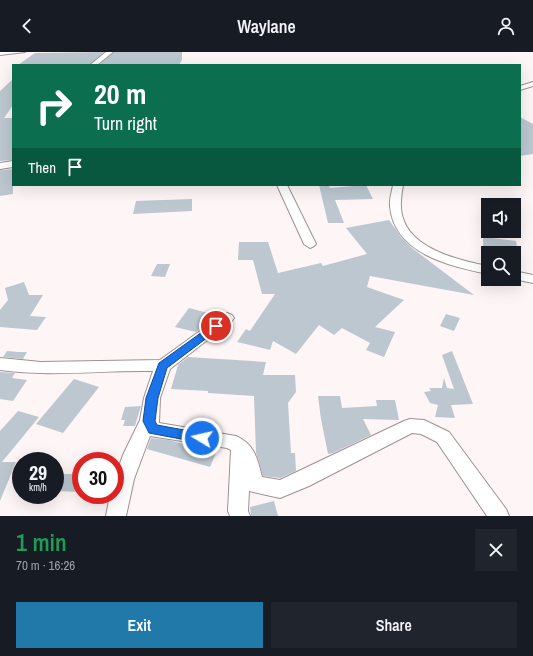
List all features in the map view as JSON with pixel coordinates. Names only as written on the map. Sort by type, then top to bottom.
[{"type":"street","points":[[0,53],[22,52]]},
{"type":"street","points":[[94,64],[110,52]]},
{"type":"street","points":[[4,60],[11,53]]},
{"type":"street","points":[[521,88],[533,84]]},
{"type":"street","points":[[0,166],[12,164]]},
{"type":"street","points":[[282,186],[310,244]]},
{"type":"street","points":[[398,186],[394,198],[394,210],[400,226],[412,241],[428,252],[460,265],[481,269]]},
{"type":"street","points":[[521,276],[533,279]]},
{"type":"street","points":[[116,516],[127,466],[149,421],[152,398],[163,366],[182,350],[227,318]]},
{"type":"street","points":[[0,364],[25,368],[53,369],[141,364],[163,366]]},
{"type":"street","points":[[149,421],[153,430],[230,441],[241,446],[247,453],[250,472],[255,485],[280,489],[410,426],[424,427],[443,437],[499,516]]},
{"type":"street","points":[[240,516],[238,511],[241,446]]},
{"type":"building","points":[[104,52],[90,64],[19,64],[35,53]]},
{"type":"building","points":[[114,52],[182,52],[182,60],[180,64],[100,64]]},
{"type":"building","points":[[12,80],[12,106],[4,118],[12,118],[12,160],[0,161],[0,91]]},
{"type":"building","points":[[521,118],[533,124],[533,154],[521,156]]},
{"type":"building","points":[[12,169],[13,194],[0,196],[0,170]]},
{"type":"building","points":[[319,186],[329,186],[330,188],[366,186],[373,199],[335,200],[344,223],[328,223]]},
{"type":"building","points":[[192,199],[192,211],[133,214],[136,201]]},
{"type":"building","points":[[389,220],[401,237],[412,248],[474,295],[370,276],[367,287],[404,300],[375,327],[395,332],[384,357],[366,350],[370,343],[342,328],[334,335],[319,325],[296,354],[273,341],[270,350],[237,342],[246,329],[250,331],[275,294],[262,294],[253,260],[238,260],[239,242],[268,242],[278,273],[321,263],[323,266],[367,254],[346,228]]},
{"type":"building","points":[[483,238],[516,241],[517,246],[483,246]]},
{"type":"building","points":[[157,264],[170,264],[165,277],[151,276]]},
{"type":"building","points":[[24,282],[29,295],[43,295],[30,316],[46,317],[37,330],[0,327],[0,310],[8,300],[5,288]]},
{"type":"building","points":[[189,308],[212,314],[204,326],[196,332],[175,327]]},
{"type":"building","points":[[446,314],[460,318],[454,331],[440,326]]},
{"type":"building","points":[[7,351],[27,352],[23,359],[3,357]]},
{"type":"building","points":[[452,351],[473,404],[451,405],[455,418],[435,417],[438,405],[430,403],[424,392],[431,391],[429,388],[442,388],[444,378],[447,388],[454,389],[442,355]]},
{"type":"building","points":[[188,357],[266,362],[263,375],[295,375],[296,392],[288,403],[291,453],[295,453],[296,471],[280,478],[263,476],[256,453],[254,396],[171,389],[178,365]]},
{"type":"building","points":[[0,372],[15,373],[12,378],[27,380],[13,401],[0,399]]},
{"type":"building","points":[[74,379],[99,387],[63,433],[36,424]]},
{"type":"building","points":[[318,396],[340,396],[342,408],[377,406],[376,400],[395,400],[399,420],[363,419],[371,435],[328,454]]},
{"type":"building","points":[[141,406],[135,426],[123,426],[125,420],[121,420],[125,407]]},
{"type":"building","points":[[18,411],[39,417],[2,462],[12,462],[12,472],[0,501],[0,431]]},
{"type":"building","points":[[151,438],[169,440],[216,453],[210,467],[147,449]]},
{"type":"building","points":[[64,474],[72,474],[72,492],[64,491]]},
{"type":"building","points":[[274,501],[278,516],[251,516],[250,507]]},
{"type":"route","points":[[202,438],[153,430],[149,421],[152,398],[163,366],[182,350],[216,326]]}]
